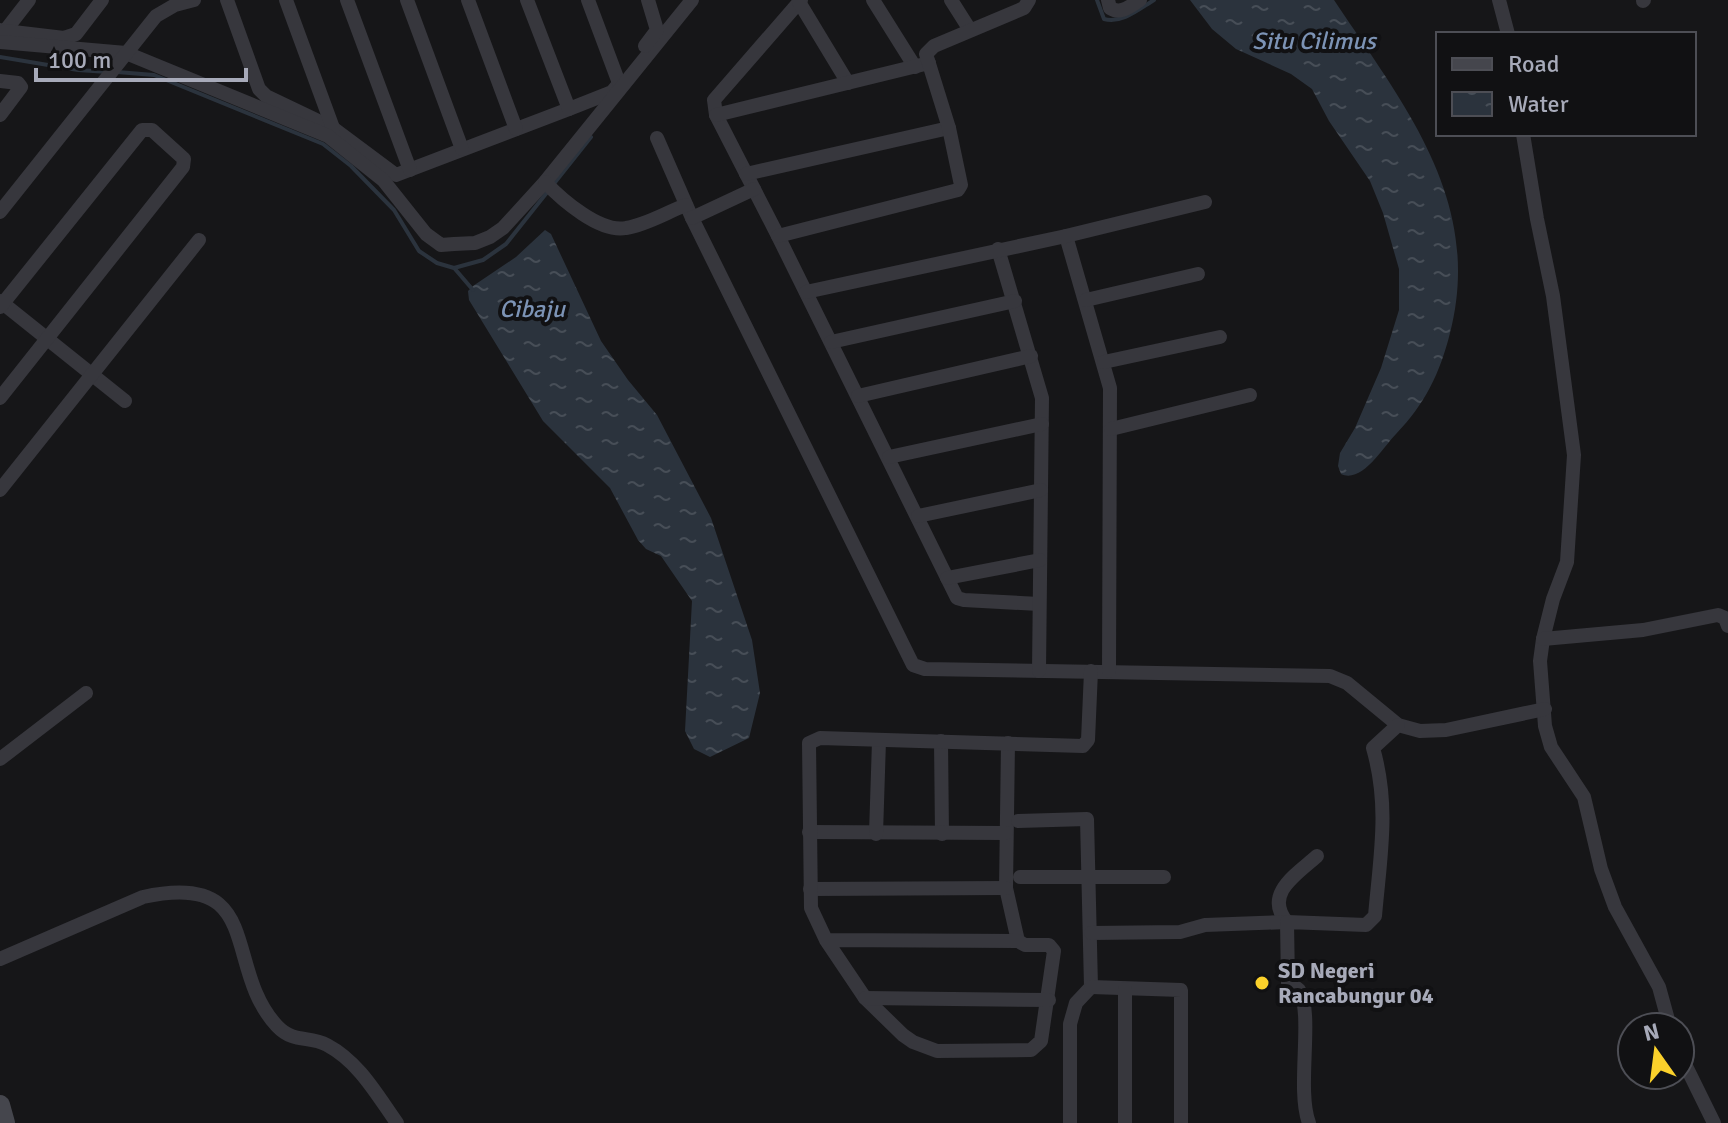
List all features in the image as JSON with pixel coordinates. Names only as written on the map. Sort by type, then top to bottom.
[{"type":"main road","points":[[0,1105],[5,1123]]},
{"type":"street","points":[[2,34],[29,0]]},
{"type":"street","points":[[2,34],[64,38],[76,34],[102,0]]},
{"type":"street","points":[[0,212],[156,16],[174,2],[194,0]]},
{"type":"street","points":[[227,0],[259,89],[266,96],[333,128],[396,175],[612,92],[657,30],[648,0]]},
{"type":"street","points":[[286,0],[333,128]]},
{"type":"street","points":[[347,0],[410,170]]},
{"type":"street","points":[[407,0],[462,149]]},
{"type":"street","points":[[468,0],[516,129]]},
{"type":"street","points":[[527,0],[569,109]]},
{"type":"street","points":[[588,0],[619,83]]},
{"type":"street","points":[[2,34],[123,57],[328,136],[383,180],[426,234],[441,245],[475,243],[503,228],[545,182],[692,0]]},
{"type":"street","points":[[778,236],[958,190],[961,185],[949,128],[922,65],[873,0]]},
{"type":"street","points":[[951,0],[970,30]]},
{"type":"street","points":[[922,65],[926,54],[934,46],[1024,8],[1029,0]]},
{"type":"street","points":[[1108,0],[1110,8],[1115,11],[1124,10],[1140,0]]},
{"type":"street","points":[[1499,0],[1507,32]]},
{"type":"street","points":[[848,83],[800,1],[714,100],[716,115],[957,598],[1039,604]]},
{"type":"street","points":[[716,115],[922,65]]},
{"type":"street","points":[[0,81],[18,83],[21,87],[0,115]]},
{"type":"street","points":[[746,174],[949,128]]},
{"type":"street","points":[[0,398],[46,338],[183,167],[184,159],[152,130],[142,130],[1,304],[46,338],[125,401]]},
{"type":"street","points":[[1523,136],[1553,296],[1574,455],[1567,562],[1553,599],[1540,661],[1545,726],[1551,747],[1584,797],[1601,869],[1615,907],[1659,987],[1666,1011]]},
{"type":"street","points":[[657,138],[689,212],[913,665],[925,669],[1330,676],[1347,683],[1398,725],[1420,731],[1446,730],[1545,709]]},
{"type":"street","points":[[545,182],[563,201],[585,215],[625,229],[689,212],[754,189]]},
{"type":"street","points":[[806,292],[1066,236],[1205,202]]},
{"type":"street","points":[[1066,236],[1110,388],[1109,671]]},
{"type":"street","points":[[0,490],[199,240]]},
{"type":"street","points":[[998,249],[1042,398],[1039,671]]},
{"type":"street","points":[[1086,300],[1198,274]]},
{"type":"street","points":[[831,342],[1015,301]]},
{"type":"street","points":[[1104,362],[1220,337]]},
{"type":"street","points":[[858,396],[1031,356]]},
{"type":"street","points":[[1111,429],[1250,395]]},
{"type":"street","points":[[889,457],[1042,424]]},
{"type":"street","points":[[918,516],[1041,490]]},
{"type":"street","points":[[947,578],[1040,560]]},
{"type":"street","points":[[1543,639],[1643,630],[1718,615],[1725,618],[1728,626]]},
{"type":"street","points":[[826,940],[1018,941],[1025,945],[1049,945],[1054,951],[1041,1041],[1031,1050],[937,1051],[903,1035],[865,998],[826,940],[811,908],[809,743],[820,738],[1083,746],[1088,740],[1091,671]]},
{"type":"street","points":[[0,759],[86,693]]},
{"type":"street","points":[[1091,933],[1180,932],[1205,925],[1287,922],[1366,925],[1375,916],[1384,821],[1382,778],[1373,748],[1398,725]]},
{"type":"street","points":[[876,834],[879,741]]},
{"type":"street","points":[[941,741],[942,834]]},
{"type":"street","points":[[1008,743],[1006,888],[1018,941]]},
{"type":"street","points":[[1018,821],[1087,819],[1091,987],[1076,1003],[1070,1024],[1070,1123]]},
{"type":"street","points":[[809,832],[1006,833]]},
{"type":"street","points":[[1309,1123],[1303,1100],[1305,1014],[1299,990],[1288,983],[1287,922],[1280,913],[1278,897],[1283,888],[1317,856]]},
{"type":"street","points":[[1020,877],[1164,877]]},
{"type":"street","points":[[810,889],[1006,888]]},
{"type":"street","points":[[0,959],[143,897],[175,892],[205,897],[233,919],[254,991],[275,1024],[288,1037],[326,1044],[358,1069],[397,1123]]},
{"type":"street","points":[[1091,987],[1181,990],[1181,1123]]},
{"type":"street","points":[[1125,989],[1125,1123]]},
{"type":"street","points":[[865,998],[1049,1000]]},
{"type":"street","points":[[1696,1086],[1714,1123]]},
{"type":"water","name":"Situ Cilimus","points":[[1190,0],[1334,0],[1410,116],[1431,156],[1446,197],[1456,239],[1458,285],[1446,348],[1436,375],[1415,411],[1372,462],[1357,474],[1341,474],[1338,466],[1340,453],[1355,428],[1381,368],[1399,310],[1399,269],[1383,213],[1370,181],[1329,121],[1312,89],[1291,74],[1236,49],[1212,29]]},
{"type":"water","name":"Cibaju","points":[[545,230],[551,234],[601,341],[657,415],[711,518],[752,640],[760,693],[749,738],[710,757],[694,749],[685,731],[692,601],[661,556],[646,549],[638,540],[610,488],[543,421],[469,300],[468,291],[473,286],[516,257]]},
{"type":"waterway","points":[[1097,0],[1104,19],[1111,20],[1130,15],[1154,0]]},
{"type":"waterway","points":[[0,57],[108,72]]},
{"type":"waterway","points":[[117,72],[154,75],[323,144],[351,166],[394,210],[419,251],[437,263],[454,268],[483,260],[506,244],[591,137]]},
{"type":"waterway","points":[[455,269],[473,290]]},
{"type":"place","name":"SD Negeri Rancabungur 04","points":[[1262,983]]}]
